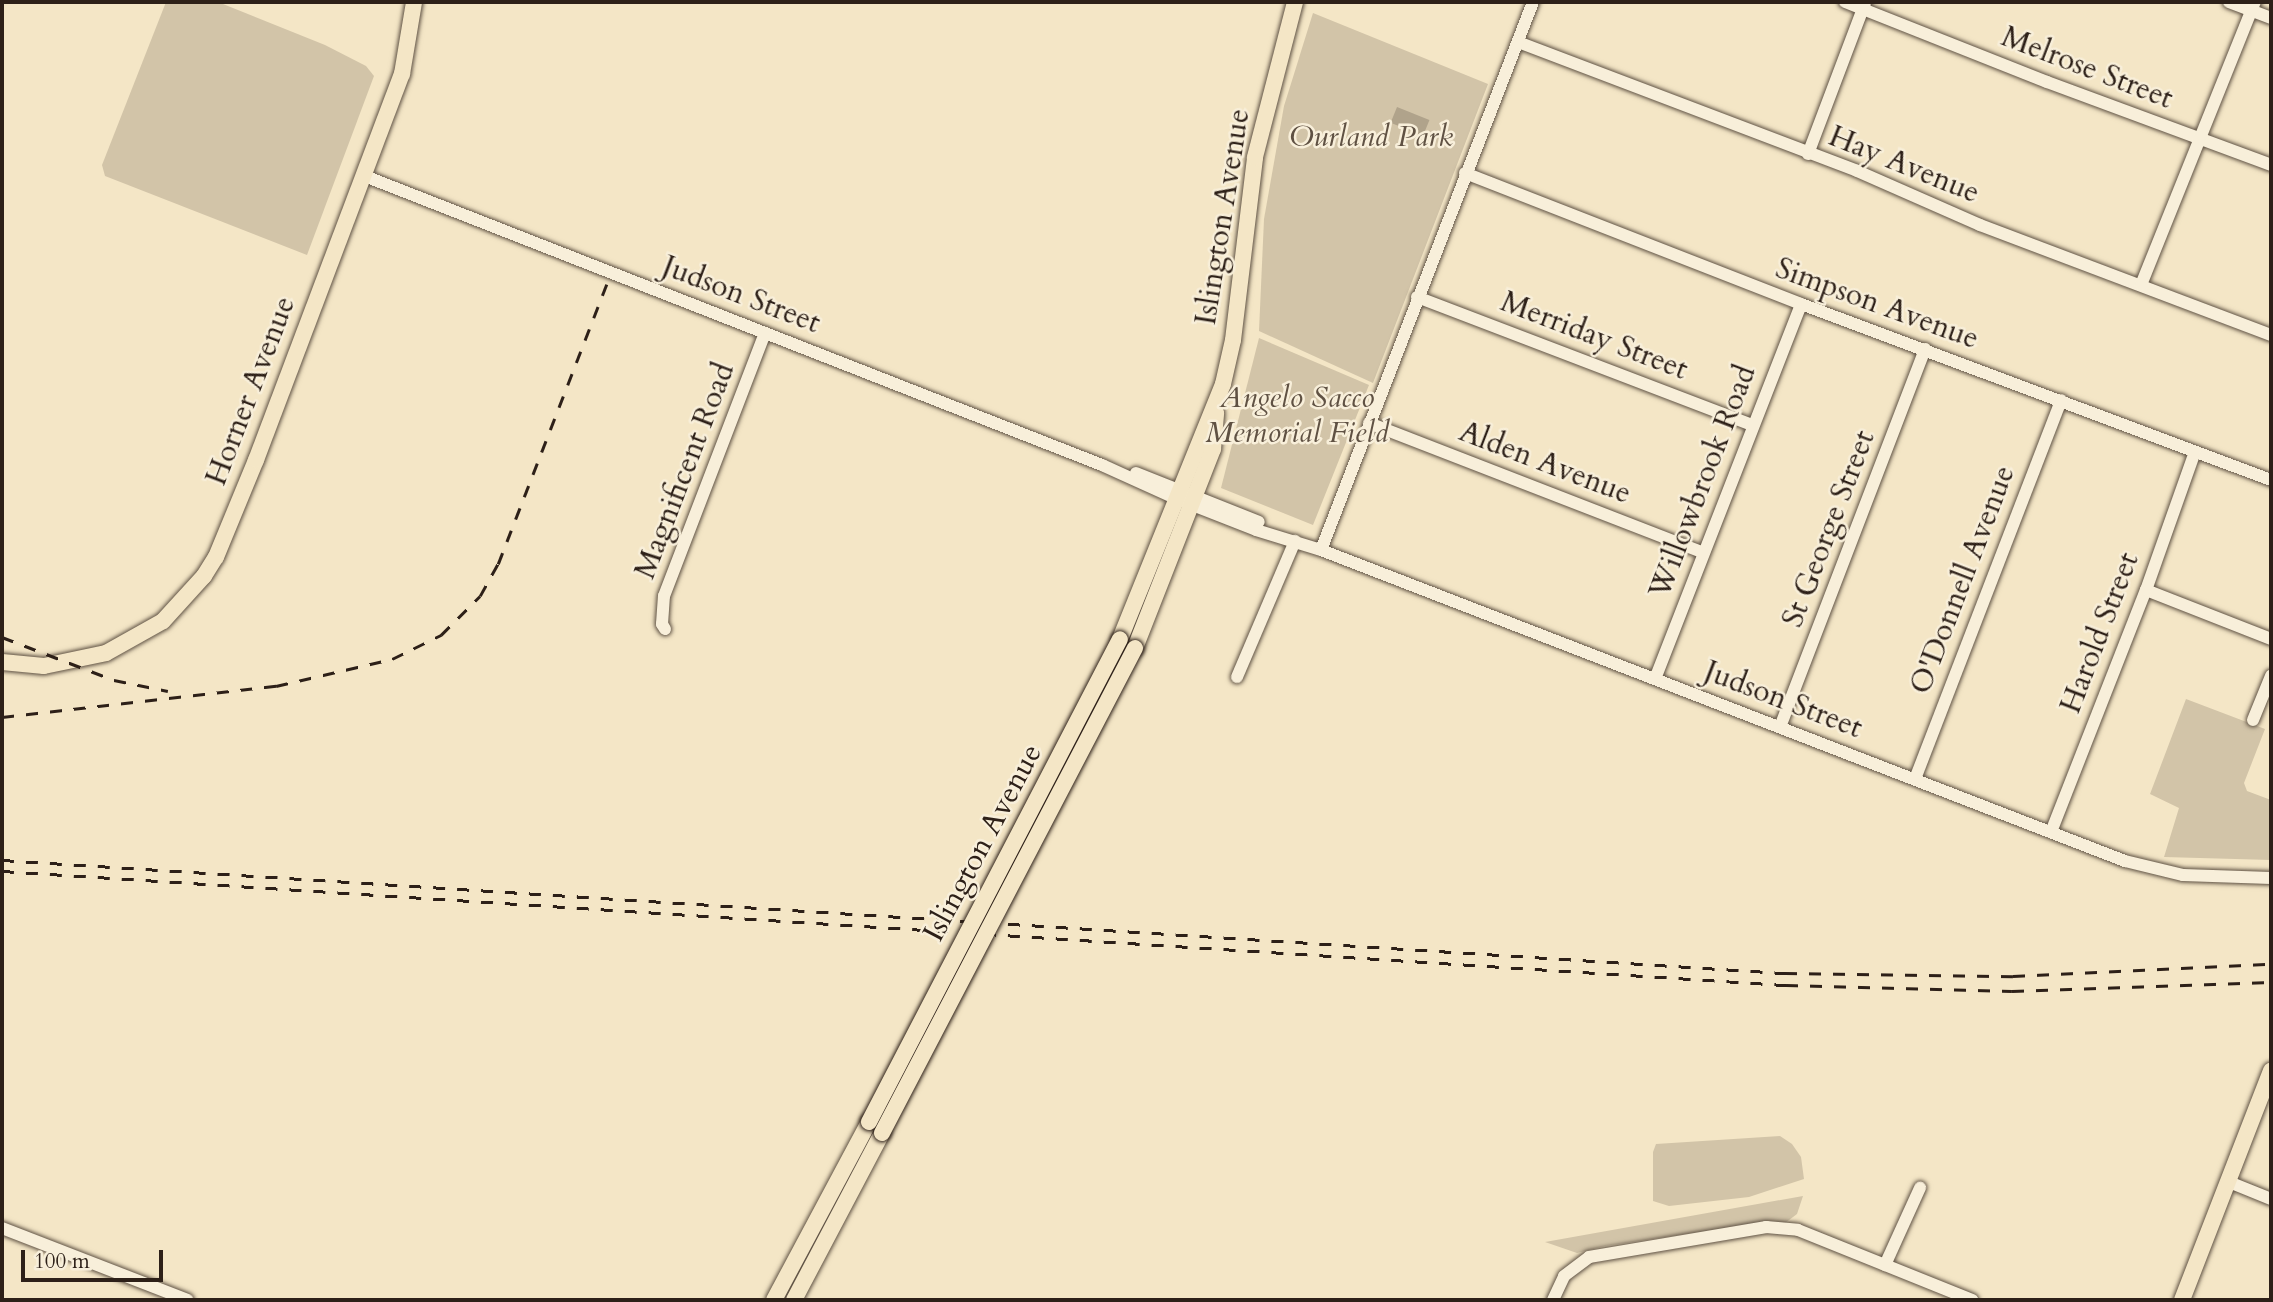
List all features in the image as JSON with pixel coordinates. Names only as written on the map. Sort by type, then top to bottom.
[{"type":"main road","name":"Horner Avenue","points":[[2,662],[44,666],[106,653],[163,621],[204,576],[216,557],[252,471],[402,74],[414,2]]},
{"type":"main road","name":"Islington Avenue","points":[[794,1300],[1135,648],[1186,498],[1233,340],[1255,157],[1295,2]]},
{"type":"main road","name":"Islington Avenue","points":[[774,1300],[1121,639],[1186,498]]},
{"type":"main road","points":[[2182,1300],[2271,1072]]},
{"type":"street","points":[[1321,550],[1533,2]]},
{"type":"street","name":"Melrose Street","points":[[1845,2],[1864,5],[2047,82],[2271,165]]},
{"type":"street","points":[[2228,2],[2253,6],[2271,18]]},
{"type":"street","points":[[1808,153],[1864,5]]},
{"type":"street","points":[[2141,285],[2253,6]]},
{"type":"street","name":"Hay Avenue","points":[[1518,42],[1808,153],[1980,225],[2271,335]]},
{"type":"street","name":"Simpson Avenue","points":[[1465,173],[1801,304],[2271,481]]},
{"type":"street","name":"Judson Street","points":[[362,175],[1102,465],[1129,471],[1256,530],[1321,550],[2154,870],[2214,878],[2271,878]]},
{"type":"street","name":"Merriday Street","points":[[1417,297],[1752,425]]},
{"type":"street","name":"Willowbrook Road","points":[[1655,679],[1702,552],[1801,304]]},
{"type":"street","name":"Magnificent Road","points":[[665,629],[662,624],[664,596],[765,333]]},
{"type":"street","name":"St George Street","points":[[1780,727],[1925,349]]},
{"type":"street","name":"O'Donnell Avenue","points":[[1915,779],[2060,400]]},
{"type":"street","name":"Alden Avenue","points":[[1369,422],[1702,552]]},
{"type":"street","name":"Harold Street","points":[[2051,832],[2146,590],[2195,452]]},
{"type":"street","points":[[1237,677],[1289,539]]},
{"type":"street","points":[[2146,590],[2271,639]]},
{"type":"street","points":[[2253,720],[2271,676]]},
{"type":"street","points":[[2229,1182],[2271,1199]]},
{"type":"street","points":[[1885,1265],[1920,1188]]},
{"type":"street","points":[[1553,1300],[1559,1284],[1574,1266],[1599,1254],[1766,1227],[1798,1230],[1972,1300]]},
{"type":"street","points":[[2,1228],[188,1300]]},
{"type":"green space","points":[[166,2],[218,2],[325,45],[366,66],[374,76],[307,255],[105,176],[102,165]]},
{"type":"green space","name":"Ourland Park","points":[[1313,13],[1488,84],[1373,383],[1259,331],[1264,219],[1284,106]]},
{"type":"green space","name":"Angelo Sacco Memorial Field","points":[[1259,338],[1369,385],[1313,525],[1221,488]]},
{"type":"green space","points":[[2186,699],[2265,729],[2244,783],[2247,791],[2271,800],[2271,860],[2164,857],[2179,808],[2150,794]]},
{"type":"green space","points":[[1780,1136],[1792,1144],[1801,1157],[1804,1179],[1749,1197],[1669,1206],[1653,1201],[1653,1152],[1656,1144]]},
{"type":"green space","points":[[1803,1196],[1797,1214],[1785,1223],[1767,1222],[1605,1246],[1577,1253],[1545,1242]]},
{"type":"shaded area","points":[[1397,107],[1429,120],[1423,136],[1391,123]]},
{"type":"railway","points":[[2,717],[276,686],[392,659],[441,635],[480,596],[498,564],[611,273]]},
{"type":"railway","points":[[2,637],[114,680],[168,691]]},
{"type":"railway","points":[[2,860],[1785,973],[2013,976],[2271,964]]},
{"type":"railway","points":[[2,871],[1786,985],[2012,991],[2271,982]]}]
